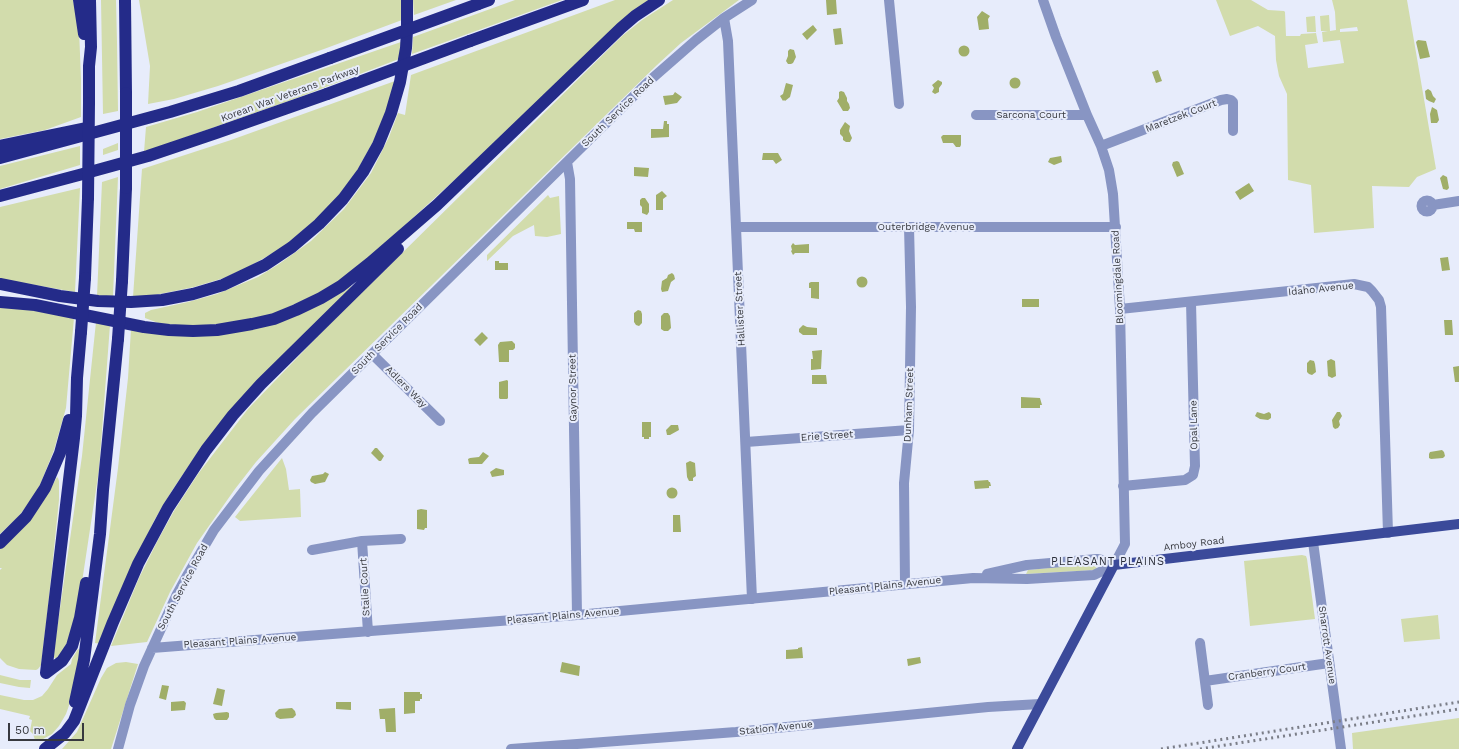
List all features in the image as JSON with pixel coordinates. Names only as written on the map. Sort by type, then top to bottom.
[{"type":"highway","points":[[79,0],[89,66]]},
{"type":"highway","points":[[90,0],[91,47],[89,66],[88,198],[85,278],[77,378],[76,416],[46,673],[57,666],[66,656],[74,640],[85,593],[94,534],[103,490]]},
{"type":"highway","points":[[50,745],[70,715],[81,679],[100,534],[122,281],[126,188],[125,0]]},
{"type":"highway","points":[[0,284],[60,296],[98,301],[131,302],[162,300],[193,294],[223,285],[265,265],[292,248],[319,224],[343,199],[363,172],[378,145],[391,113],[401,76],[407,30],[407,0]]},
{"type":"highway","name":"Korean War Veterans Parkway","points":[[0,196],[148,156],[327,94],[583,0]]},
{"type":"highway","points":[[0,302],[34,306],[132,325],[169,330],[205,331],[257,323],[296,310],[342,286],[366,267],[437,205],[634,16],[659,0]]},
{"type":"highway","name":"Korean War Veterans Parkway","points":[[0,158],[170,112],[239,91],[484,2]]},
{"type":"highway","points":[[0,146],[170,112]]},
{"type":"highway","points":[[50,745],[65,733],[74,720],[121,602],[147,546],[180,489],[206,450],[233,415],[261,384],[412,235],[437,205]]},
{"type":"highway","points":[[0,543],[19,525],[33,507],[51,477],[67,433],[77,378]]},
{"type":"main road","name":"Amboy Road","points":[[1114,565],[1459,524]]},
{"type":"main road","points":[[1017,749],[1114,565]]},
{"type":"street","name":"South Service Road","points":[[118,749],[130,705],[152,648],[188,574],[230,508],[280,447],[372,354],[664,68],[724,18],[752,0]]},
{"type":"street","points":[[889,0],[899,104]]},
{"type":"street","name":"Bloomingdale Road","points":[[1043,0],[1056,37],[1101,146],[1109,170],[1113,194],[1120,309],[1125,544],[1114,565]]},
{"type":"street","name":"Hallister Street","points":[[724,18],[728,41],[752,599]]},
{"type":"street","name":"Maretzek Court","points":[[1101,146],[1221,100],[1231,100],[1233,102],[1233,131]]},
{"type":"street","name":"Sarcona Court","points":[[976,115],[1087,115]]},
{"type":"street","name":"Gaynor Street","points":[[567,162],[570,180],[577,615]]},
{"type":"street","points":[[1432,205],[1459,201]]},
{"type":"street","name":"Outerbridge Avenue","points":[[736,227],[1116,227]]},
{"type":"street","name":"Dunham Street","points":[[905,584],[904,483],[909,430],[911,307],[909,227]]},
{"type":"street","name":"Idaho Avenue","points":[[1120,309],[1354,284],[1368,288],[1376,295],[1380,307],[1388,533]]},
{"type":"street","name":"Opal Lane","points":[[1123,486],[1185,480],[1194,475],[1191,302]]},
{"type":"street","name":"Adlers Way","points":[[372,354],[440,421]]},
{"type":"street","name":"Erie Street","points":[[746,442],[909,430]]},
{"type":"street","points":[[312,550],[362,541],[401,539]]},
{"type":"street","name":"Stalie Court","points":[[362,541],[368,632]]},
{"type":"street","name":"Sharrott Avenue","points":[[1313,542],[1341,749]]},
{"type":"street","name":"Pleasant Plains Avenue","points":[[973,578],[1034,564],[1097,559],[1114,565]]},
{"type":"street","name":"Pleasant Plains Avenue","points":[[152,648],[577,615],[973,578],[1027,579],[1094,575],[1114,565]]},
{"type":"street","points":[[1200,644],[1208,705]]},
{"type":"street","name":"Cranberry Court","points":[[1205,681],[1329,663]]},
{"type":"street","name":"Station Avenue","points":[[511,749],[594,746],[980,708],[1040,704]]},
{"type":"shaded area","points":[[0,0],[73,0],[79,29],[81,117],[45,130],[0,139]]},
{"type":"shaded area","points":[[101,0],[116,0],[117,42],[118,111],[103,114]]},
{"type":"shaded area","points":[[139,0],[401,0],[402,20],[218,86],[174,99],[148,104],[150,66]]},
{"type":"shaded area","points":[[413,0],[456,0],[414,15]]},
{"type":"shaded area","points":[[515,0],[562,0],[412,54],[413,37]]},
{"type":"shaded area","points":[[615,0],[652,0],[359,267],[326,290],[273,314],[234,323],[191,326],[161,324],[145,318],[145,313],[151,310],[217,294],[258,277],[311,241],[344,209],[371,173],[389,137],[398,113],[405,115],[411,75]]},
{"type":"shaded area","points":[[673,0],[739,0],[681,43],[657,65],[295,419],[256,462],[197,543],[170,592],[147,642],[111,646],[139,578],[174,511],[198,474],[248,409],[319,335],[622,36],[642,20]]},
{"type":"shaded area","points":[[826,0],[836,0],[837,14],[827,15]]},
{"type":"shaded area","points":[[1216,0],[1251,0],[1268,10],[1285,12],[1286,36],[1300,36],[1301,34],[1316,33],[1318,43],[1305,45],[1308,68],[1344,63],[1340,40],[1323,42],[1322,32],[1328,31],[1321,31],[1320,16],[1329,15],[1330,31],[1336,30],[1335,12],[1332,0],[1407,0],[1436,169],[1417,177],[1409,187],[1372,186],[1374,228],[1314,233],[1311,185],[1288,180],[1287,94],[1279,76],[1276,60],[1275,36],[1258,26],[1230,36]],"holes":[[[1357,27],[1358,31],[1340,32],[1340,29]]]},
{"type":"shaded area","points":[[982,11],[990,16],[988,19],[989,29],[979,30],[977,17]]},
{"type":"shaded area","points":[[1315,16],[1316,32],[1307,32],[1306,17]]},
{"type":"shaded area","points":[[813,25],[817,30],[807,40],[802,34]]},
{"type":"shaded area","points":[[841,28],[843,44],[835,45],[833,29]]},
{"type":"shaded area","points":[[1418,40],[1426,41],[1430,57],[1420,59],[1416,42]]},
{"type":"shaded area","points":[[401,42],[399,59],[297,98],[144,152],[146,127],[197,112]]},
{"type":"shaded area","points":[[962,46],[966,46],[968,47],[968,55],[962,56],[959,53],[959,49]]},
{"type":"shaded area","points":[[790,49],[794,50],[796,57],[793,63],[788,64],[786,61],[788,51]]},
{"type":"shaded area","points":[[1158,70],[1162,81],[1156,83],[1152,72]]},
{"type":"shaded area","points":[[1013,78],[1017,78],[1019,79],[1019,87],[1013,88],[1010,85],[1010,81]]},
{"type":"shaded area","points":[[938,80],[942,82],[942,84],[939,88],[939,92],[935,94],[932,92],[934,88],[932,85]]},
{"type":"shaded area","points":[[395,81],[386,111],[375,138],[357,171],[340,194],[321,215],[298,235],[280,249],[248,267],[224,278],[194,287],[155,295],[133,297],[142,169],[231,140]]},
{"type":"shaded area","points":[[786,83],[793,85],[790,97],[783,101],[780,96],[783,94]]},
{"type":"shaded area","points":[[1428,89],[1436,99],[1434,103],[1426,99],[1425,91]]},
{"type":"shaded area","points":[[675,92],[682,97],[677,103],[665,105],[663,96],[673,95]]},
{"type":"shaded area","points":[[839,92],[844,92],[847,98],[850,108],[848,111],[843,111],[837,101],[839,98]]},
{"type":"shaded area","points":[[1432,107],[1437,110],[1439,120],[1437,123],[1431,123],[1430,114]]},
{"type":"shaded area","points":[[664,121],[667,121],[667,124],[669,124],[669,137],[651,138],[651,129],[663,129]]},
{"type":"shaded area","points":[[845,122],[850,126],[849,131],[852,138],[850,142],[843,140],[843,137],[840,134],[840,130]]},
{"type":"shaded area","points":[[943,135],[961,135],[960,147],[956,147],[953,143],[943,143],[941,137]]},
{"type":"shaded area","points":[[118,143],[118,150],[103,155],[103,149]]},
{"type":"shaded area","points":[[80,146],[80,165],[0,189],[0,166]]},
{"type":"shaded area","points":[[763,153],[778,153],[782,160],[776,164],[773,160],[762,160]]},
{"type":"shaded area","points":[[1061,156],[1062,162],[1054,165],[1048,162],[1050,158]]},
{"type":"shaded area","points":[[1173,162],[1179,162],[1184,174],[1177,177],[1172,165]]},
{"type":"shaded area","points":[[634,167],[649,168],[648,177],[634,176]]},
{"type":"shaded area","points":[[1443,175],[1447,177],[1449,188],[1447,190],[1443,189],[1440,178]]},
{"type":"shaded area","points":[[118,177],[113,296],[97,296],[102,182]]},
{"type":"shaded area","points":[[1249,183],[1254,191],[1240,200],[1235,192]]},
{"type":"shaded area","points":[[80,188],[75,292],[0,279],[0,207]]},
{"type":"shaded area","points":[[662,191],[667,196],[663,199],[663,210],[656,210],[656,195]]},
{"type":"shaded area","points":[[548,195],[550,198],[559,196],[561,234],[547,237],[535,236],[534,225],[513,236],[487,261],[487,255]]},
{"type":"shaded area","points":[[645,198],[649,204],[649,212],[647,215],[642,213],[640,200]]},
{"type":"shaded area","points":[[627,222],[642,222],[642,232],[635,232],[634,229],[627,229]]},
{"type":"shaded area","points":[[793,243],[795,245],[809,244],[809,253],[795,253],[793,255],[791,246]]},
{"type":"shaded area","points":[[1448,257],[1450,270],[1442,271],[1440,258]]},
{"type":"shaded area","points":[[495,261],[499,261],[499,263],[508,263],[508,270],[495,270]]},
{"type":"shaded area","points":[[672,273],[675,279],[671,282],[668,291],[662,292],[662,281]]},
{"type":"shaded area","points":[[862,276],[866,278],[868,282],[866,286],[862,288],[858,286],[856,282],[858,278]]},
{"type":"shaded area","points":[[819,282],[819,299],[811,298],[811,288],[809,288],[809,283]]},
{"type":"shaded area","points":[[351,286],[201,448],[173,489],[155,519],[132,566],[100,644],[95,643],[118,468],[128,378],[131,329],[227,333]]},
{"type":"shaded area","points":[[1022,299],[1039,299],[1039,307],[1022,307]]},
{"type":"shaded area","points":[[0,307],[34,310],[74,318],[66,408],[54,450],[40,485],[29,503],[18,517],[0,534]]},
{"type":"shaded area","points":[[638,310],[641,311],[642,314],[642,323],[639,326],[634,322],[634,313]]},
{"type":"shaded area","points":[[664,313],[668,313],[670,316],[671,328],[668,331],[661,329],[661,316]]},
{"type":"shaded area","points":[[1444,320],[1452,320],[1453,335],[1445,335]]},
{"type":"shaded area","points":[[96,322],[110,325],[99,470],[82,582],[71,637],[57,659],[53,657],[82,456]]},
{"type":"shaded area","points":[[803,325],[817,328],[817,335],[803,335],[799,332],[799,329]]},
{"type":"shaded area","points":[[482,332],[488,338],[480,346],[474,340]]},
{"type":"shaded area","points":[[512,341],[515,344],[515,348],[513,350],[509,350],[509,362],[499,362],[498,345],[500,342]]},
{"type":"shaded area","points":[[822,350],[821,369],[811,370],[811,359],[813,359],[812,351]]},
{"type":"shaded area","points":[[1331,359],[1335,361],[1336,376],[1332,378],[1328,376],[1327,361]]},
{"type":"shaded area","points":[[1310,360],[1314,361],[1315,364],[1316,372],[1312,375],[1307,372],[1307,363]]},
{"type":"shaded area","points":[[1459,366],[1459,382],[1455,382],[1453,367]]},
{"type":"shaded area","points":[[812,375],[826,375],[827,384],[812,384]]},
{"type":"shaded area","points":[[507,380],[508,398],[500,399],[499,382]]},
{"type":"shaded area","points":[[1021,397],[1040,398],[1042,405],[1040,405],[1040,408],[1021,408]]},
{"type":"shaded area","points":[[1257,412],[1264,414],[1269,412],[1271,414],[1271,418],[1268,420],[1260,419],[1255,416]]},
{"type":"shaded area","points":[[1337,412],[1340,412],[1342,416],[1339,421],[1340,425],[1335,429],[1333,427],[1332,420]]},
{"type":"shaded area","points":[[642,422],[651,422],[651,437],[649,437],[649,439],[644,439],[644,437],[642,437]]},
{"type":"shaded area","points":[[671,425],[678,425],[679,430],[667,435],[666,430]]},
{"type":"shaded area","points":[[375,448],[377,448],[384,456],[381,461],[379,461],[371,453]]},
{"type":"shaded area","points":[[1442,450],[1445,456],[1443,458],[1429,458],[1430,452]]},
{"type":"shaded area","points":[[483,452],[489,456],[482,464],[469,464],[468,459],[479,457]]},
{"type":"shaded area","points":[[282,458],[286,469],[289,490],[300,489],[301,517],[240,521],[235,517]]},
{"type":"shaded area","points":[[690,461],[695,463],[696,476],[693,478],[693,481],[689,481],[687,477],[686,463]]},
{"type":"shaded area","points":[[496,468],[504,470],[504,475],[492,477],[490,472]]},
{"type":"shaded area","points":[[325,472],[329,474],[325,482],[315,484],[311,482],[310,480],[312,476],[323,474]]},
{"type":"shaded area","points":[[57,477],[59,481],[59,500],[41,665],[36,670],[19,669],[7,665],[0,658],[0,570],[2,568],[0,568],[0,549],[6,545],[52,486]]},
{"type":"shaded area","points":[[988,480],[991,486],[989,486],[989,488],[975,489],[974,481]]},
{"type":"shaded area","points":[[672,487],[676,489],[678,493],[676,497],[672,499],[668,497],[666,493],[668,489]]},
{"type":"shaded area","points":[[417,510],[427,510],[427,528],[424,530],[417,529]]},
{"type":"shaded area","points":[[673,515],[680,515],[681,532],[673,532]]},
{"type":"shaded area","points":[[1302,555],[1306,556],[1307,559],[1315,619],[1250,626],[1244,561]]},
{"type":"shaded area","points":[[1070,566],[1094,566],[1097,568],[1096,570],[1026,574],[1028,570]]},
{"type":"shaded area","points":[[1438,615],[1440,639],[1404,642],[1401,619]]},
{"type":"shaded area","points":[[802,647],[803,658],[786,659],[786,650],[798,649]]},
{"type":"shaded area","points":[[78,649],[81,650],[73,694],[66,714],[52,734],[43,739],[35,740],[30,731],[32,720],[29,719],[30,716],[0,709],[0,695],[24,700],[33,700],[42,696],[57,675],[71,664],[72,659]]},
{"type":"shaded area","points":[[920,657],[921,663],[908,666],[907,659]]},
{"type":"shaded area","points":[[126,662],[138,664],[111,749],[62,749],[77,732],[107,668],[116,663]]},
{"type":"shaded area","points":[[562,662],[580,666],[579,676],[560,672]]},
{"type":"shaded area","points":[[0,675],[20,680],[31,680],[30,688],[0,683]]},
{"type":"shaded area","points":[[162,685],[169,686],[166,700],[159,698]]},
{"type":"shaded area","points":[[217,688],[225,690],[222,706],[213,704]]},
{"type":"shaded area","points":[[404,692],[420,692],[420,694],[422,694],[422,699],[420,699],[420,701],[415,701],[415,713],[404,714]]},
{"type":"shaded area","points":[[184,701],[186,703],[185,710],[171,711],[171,702]]},
{"type":"shaded area","points":[[336,702],[351,702],[351,710],[336,709]]},
{"type":"shaded area","points":[[292,708],[296,715],[293,718],[280,719],[276,717],[275,713],[279,709]]},
{"type":"shaded area","points":[[395,708],[396,732],[386,732],[385,719],[380,719],[379,709]]},
{"type":"shaded area","points":[[229,713],[229,717],[227,720],[216,720],[214,718],[213,714]]},
{"type":"shaded area","points":[[1459,718],[1459,749],[1353,749],[1352,733]]},
{"type":"railway","points":[[1161,749],[1459,702]]},
{"type":"railway","points":[[1200,749],[1459,709]]},
{"type":"district","name":"PLEASANT PLAINS","points":[[1108,562]]}]
